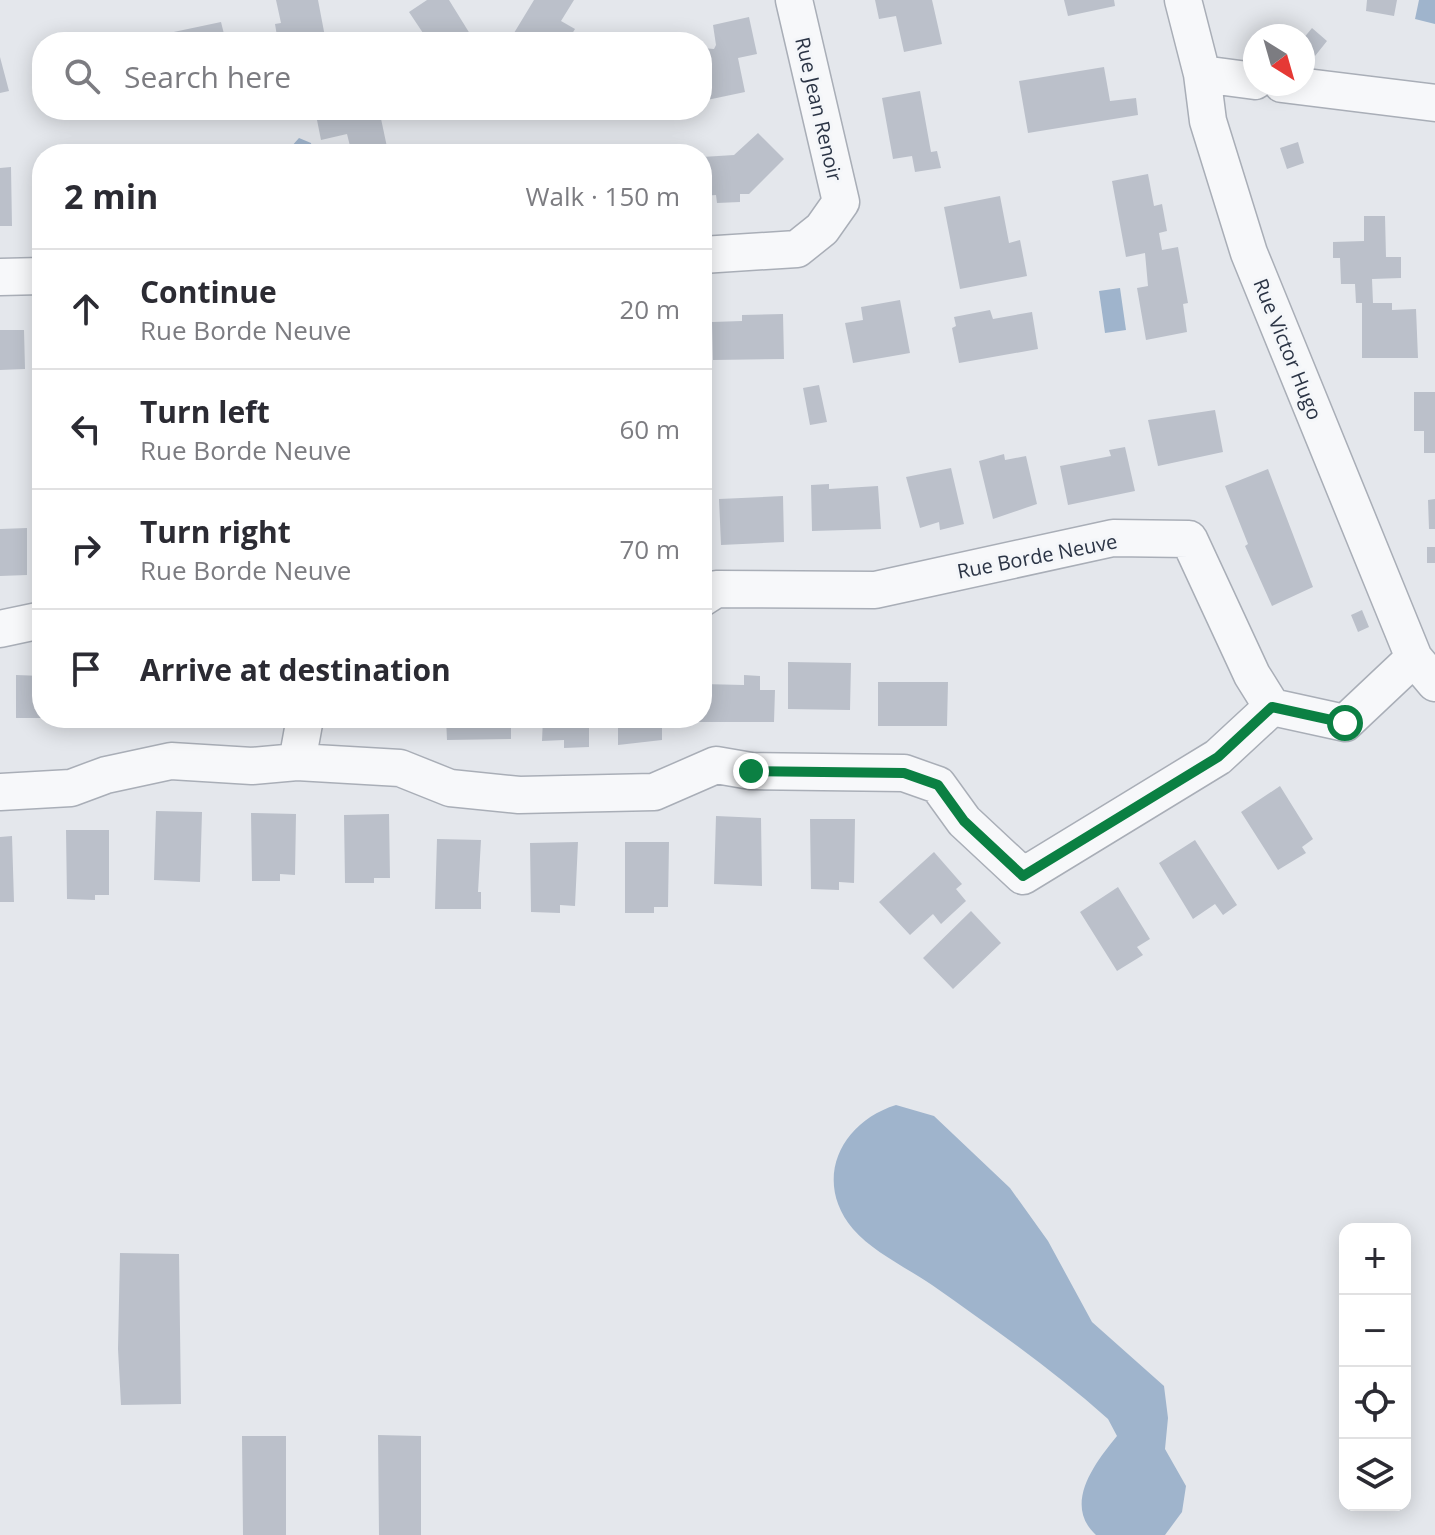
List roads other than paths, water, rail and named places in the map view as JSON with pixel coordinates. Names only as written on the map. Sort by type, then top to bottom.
[{"type":"street","name":"Rue Jean Renoir","points":[[712,254],[797,249],[822,229],[841,202],[794,0]]},
{"type":"street","name":"Rue Victor Hugo","points":[[1183,0],[1202,74],[1208,121],[1249,253],[1424,670]]},
{"type":"street","points":[[1202,74],[1243,79]]},
{"type":"street","points":[[1315,88],[1435,103]]},
{"type":"street","points":[[0,277],[32,276]]},
{"type":"street","name":"Rue Borde Neuve","points":[[712,592],[716,589],[875,590],[1113,538],[1189,539],[1252,675],[1272,707]]},
{"type":"street","points":[[0,629],[32,622]]},
{"type":"street","points":[[0,792],[71,788],[106,775],[171,761],[252,766],[297,762],[400,768],[450,788],[519,795],[654,792],[716,765],[751,771],[904,773],[938,785],[964,821],[1023,876],[1218,757],[1272,707],[1345,723],[1424,670]]},
{"type":"street","points":[[297,762],[303,728]]},
{"type":"water","points":[[1419,0],[1435,0],[1435,24],[1415,19]]},
{"type":"water","points":[[299,138],[311,144],[294,144]]},
{"type":"water","points":[[1120,288],[1126,330],[1105,333],[1099,291]]},
{"type":"water","points":[[896,1105],[934,1116],[1010,1188],[1048,1241],[1092,1322],[1164,1386],[1168,1418],[1165,1449],[1186,1486],[1182,1512],[1165,1535],[1096,1535],[1086,1523],[1082,1498],[1099,1459],[1117,1436],[1108,1419],[1000,1333],[870,1245],[853,1229],[841,1210],[834,1173],[838,1155],[860,1125]]}]
